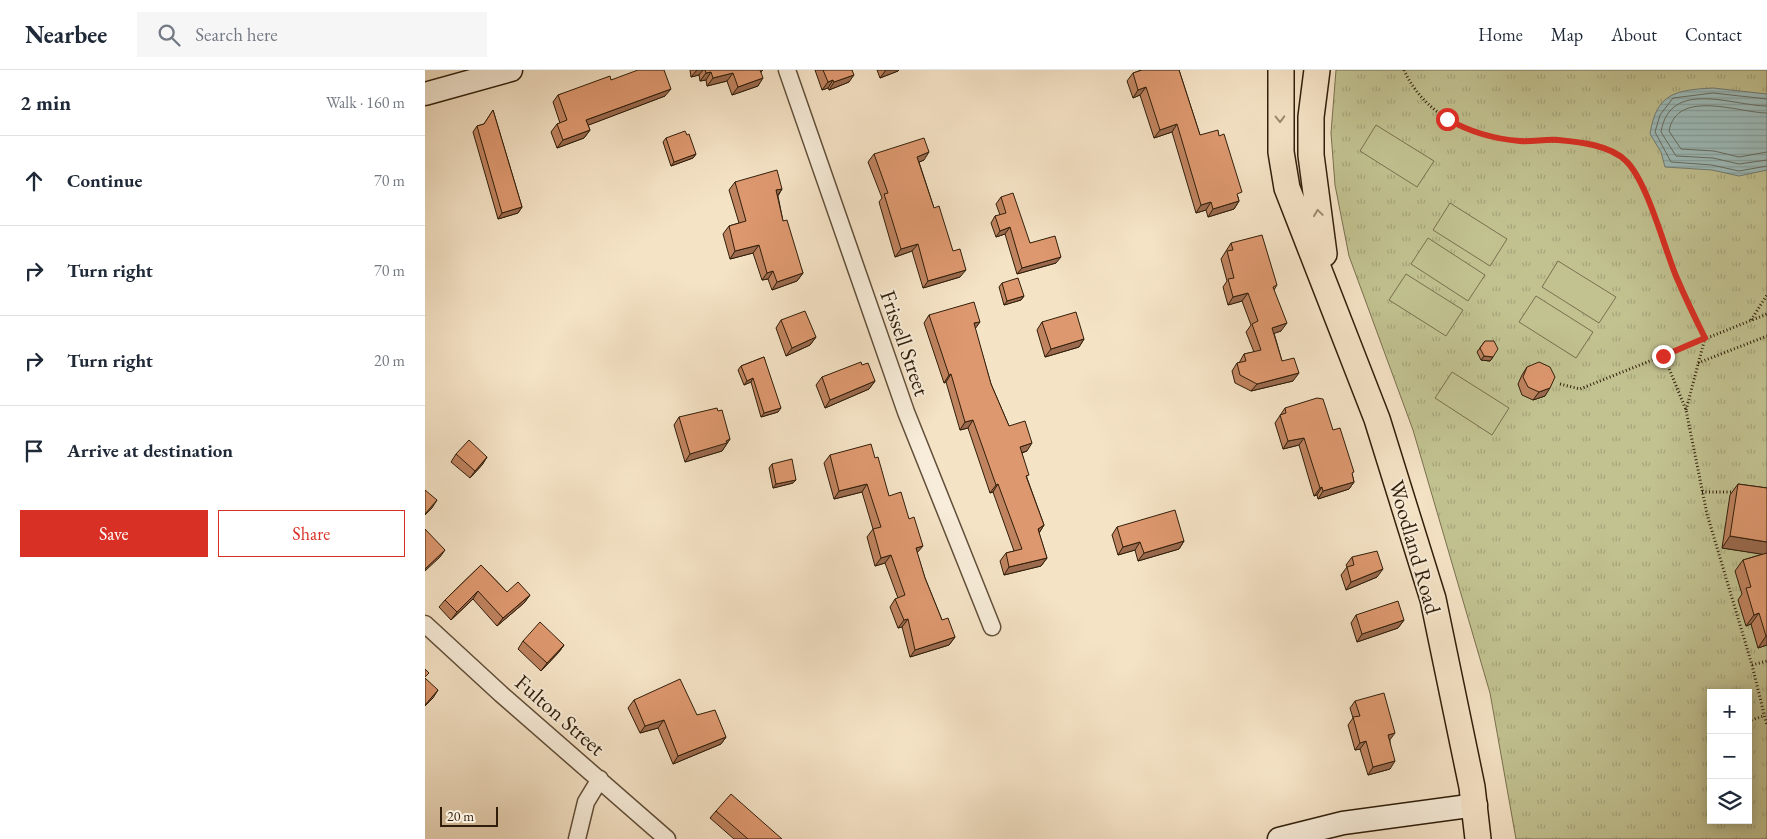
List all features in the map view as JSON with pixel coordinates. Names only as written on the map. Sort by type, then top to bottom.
[{"type":"main road","name":"Woodland Road","points":[[1281,70],[1281,152],[1287,188],[1377,420],[1433,599],[1476,805],[1485,839]]},
{"type":"main road","name":"Woodland Road","points":[[1317,70],[1311,117],[1311,154],[1330,296]]},
{"type":"main road","name":"Woodland Road","points":[[1476,805],[1478,839]]},
{"type":"street","points":[[425,94],[511,70]]},
{"type":"street","name":"Frissell Street","points":[[787,70],[906,412],[992,626]]},
{"type":"street","name":"Fulton Street","points":[[425,624],[501,694],[667,839]]},
{"type":"street","points":[[577,839],[585,802],[600,779]]},
{"type":"street","points":[[1279,839],[1343,823],[1476,805]]},
{"type":"path","points":[[1403,70],[1411,86],[1427,104],[1467,130],[1512,140],[1557,140],[1589,145],[1607,150],[1625,160],[1639,176],[1676,276],[1705,338],[1685,410]]},
{"type":"path","points":[[1751,320],[1767,295]]},
{"type":"path","points":[[1560,384],[1580,389],[1767,314]]},
{"type":"path","points":[[1698,363],[1767,336]]},
{"type":"path","points":[[1663,356],[1685,410],[1702,492],[1752,665],[1767,726]]},
{"type":"path","points":[[1702,492],[1736,492]]},
{"type":"path","points":[[1752,665],[1767,661]]},
{"type":"path","points":[[1752,720],[1764,716]]},
{"type":"green space","points":[[1336,70],[1767,70],[1767,839],[1516,839],[1490,693],[1413,430],[1349,256],[1335,185],[1331,133]]},
{"type":"green space","points":[[1376,125],[1434,161],[1417,187],[1360,151]]},
{"type":"green space","points":[[1450,203],[1507,239],[1490,266],[1433,230]]},
{"type":"green space","points":[[1428,238],[1485,275],[1468,301],[1411,264]]},
{"type":"green space","points":[[1558,261],[1616,297],[1599,323],[1542,287]]},
{"type":"green space","points":[[1406,274],[1463,310],[1446,336],[1389,300]]},
{"type":"green space","points":[[1536,296],[1593,332],[1576,358],[1519,322]]},
{"type":"green space","points":[[1452,372],[1509,408],[1492,435],[1435,398]]},
{"type":"water","points":[[1713,88],[1767,94],[1767,170],[1739,176],[1712,170],[1665,167],[1661,152],[1650,134],[1657,110],[1670,96],[1688,90]]},
{"type":"building","points":[[638,70],[664,70],[671,89],[586,120],[590,130],[563,140],[557,124],[567,120],[558,95],[610,76],[611,80]]},
{"type":"building","points":[[705,70],[760,70],[763,78],[738,87],[733,73],[713,78],[711,72],[706,73]]},
{"type":"building","points":[[823,70],[852,70],[854,75],[834,82],[833,80],[828,82]]},
{"type":"building","points":[[1142,70],[1179,70],[1200,135],[1218,130],[1219,136],[1224,134],[1242,192],[1237,194],[1239,201],[1213,209],[1211,202],[1201,205],[1177,124],[1160,130],[1146,87],[1138,90],[1133,73]]},
{"type":"building","points":[[493,110],[522,207],[502,213],[477,126],[484,124]]},
{"type":"building","points":[[685,131],[687,135],[689,134],[696,154],[674,162],[666,138]]},
{"type":"building","points":[[924,138],[929,152],[917,157],[934,208],[939,206],[953,251],[960,249],[966,270],[928,281],[918,244],[901,249],[884,194],[888,193],[874,154]]},
{"type":"building","points":[[777,170],[782,189],[776,190],[783,221],[787,220],[803,273],[777,282],[773,271],[767,273],[759,245],[735,251],[729,226],[746,221],[735,182]]},
{"type":"building","points":[[1013,193],[1030,243],[1055,236],[1061,257],[1022,268],[1010,227],[1000,231],[995,216],[1006,213],[1001,197]]},
{"type":"building","points":[[1262,235],[1277,285],[1273,287],[1287,323],[1272,328],[1282,361],[1294,358],[1299,373],[1257,384],[1240,375],[1237,363],[1246,361],[1244,354],[1261,350],[1252,324],[1258,321],[1248,293],[1233,297],[1228,279],[1234,278],[1227,251],[1233,250],[1231,243]]},
{"type":"building","points":[[1018,278],[1024,296],[1007,301],[1002,283]]},
{"type":"building","points":[[974,302],[980,322],[974,323],[991,384],[1009,426],[1025,421],[1032,443],[1020,447],[1029,475],[1026,476],[1044,525],[1038,529],[1047,558],[1009,567],[1006,553],[1022,549],[998,484],[996,485],[973,420],[965,422],[951,374],[949,375],[929,315]]},
{"type":"building","points":[[805,311],[816,337],[792,348],[781,320]]},
{"type":"building","points":[[1076,312],[1084,339],[1051,349],[1042,322]]},
{"type":"building","points":[[1485,341],[1494,341],[1498,349],[1493,357],[1484,356],[1480,348]]},
{"type":"building","points":[[764,357],[781,408],[764,413],[753,378],[747,381],[741,366]]},
{"type":"building","points":[[861,362],[862,365],[868,363],[875,381],[830,400],[822,377]]},
{"type":"building","points":[[1539,362],[1550,367],[1555,377],[1550,388],[1539,392],[1528,387],[1523,377],[1527,367]]},
{"type":"building","points":[[1317,398],[1323,399],[1333,430],[1340,428],[1354,472],[1352,473],[1354,482],[1323,491],[1322,487],[1320,488],[1304,438],[1288,441],[1280,415],[1286,413],[1285,408]]},
{"type":"building","points":[[717,408],[718,411],[722,410],[730,439],[726,441],[727,443],[690,454],[679,417]]},
{"type":"building","points":[[469,440],[487,457],[475,471],[456,454]]},
{"type":"building","points":[[871,444],[875,458],[878,457],[889,496],[901,492],[909,519],[914,517],[923,546],[916,548],[925,578],[942,620],[948,618],[955,637],[915,650],[908,619],[904,620],[895,599],[905,595],[891,555],[881,558],[873,529],[881,527],[867,484],[839,491],[830,455]]},
{"type":"building","points":[[792,459],[796,480],[776,484],[772,464]]},
{"type":"building","points":[[1738,484],[1767,488],[1767,542],[1730,536]]},
{"type":"building","points":[[425,490],[437,500],[425,514]]},
{"type":"building","points":[[1175,510],[1184,541],[1144,553],[1140,542],[1123,547],[1117,527]]},
{"type":"building","points":[[425,529],[445,550],[425,569]]},
{"type":"building","points":[[1377,551],[1383,569],[1351,582],[1347,567],[1354,565],[1352,557]]},
{"type":"building","points":[[1767,553],[1766,636],[1759,613],[1754,615],[1746,588],[1751,587],[1743,560]]},
{"type":"building","points":[[481,565],[507,592],[518,582],[530,595],[503,618],[478,591],[457,612],[445,600]]},
{"type":"building","points":[[1398,601],[1404,620],[1362,634],[1356,615]]},
{"type":"building","points":[[540,622],[564,645],[547,663],[523,641]]},
{"type":"building","points":[[425,669],[429,673],[425,677]]},
{"type":"building","points":[[425,678],[438,690],[425,705]]},
{"type":"building","points":[[680,679],[697,715],[715,710],[726,737],[678,756],[664,720],[645,726],[634,700]]},
{"type":"building","points":[[1384,693],[1395,733],[1388,735],[1395,761],[1373,767],[1366,741],[1360,743],[1353,717],[1360,716],[1355,701]]},
{"type":"building","points":[[731,794],[782,839],[748,839],[716,811]]},
{"type":"route","points":[[1447,119],[1467,130],[1496,138],[1521,141],[1557,140],[1589,145],[1607,150],[1625,160],[1639,176],[1676,276],[1705,338],[1663,356]]}]
